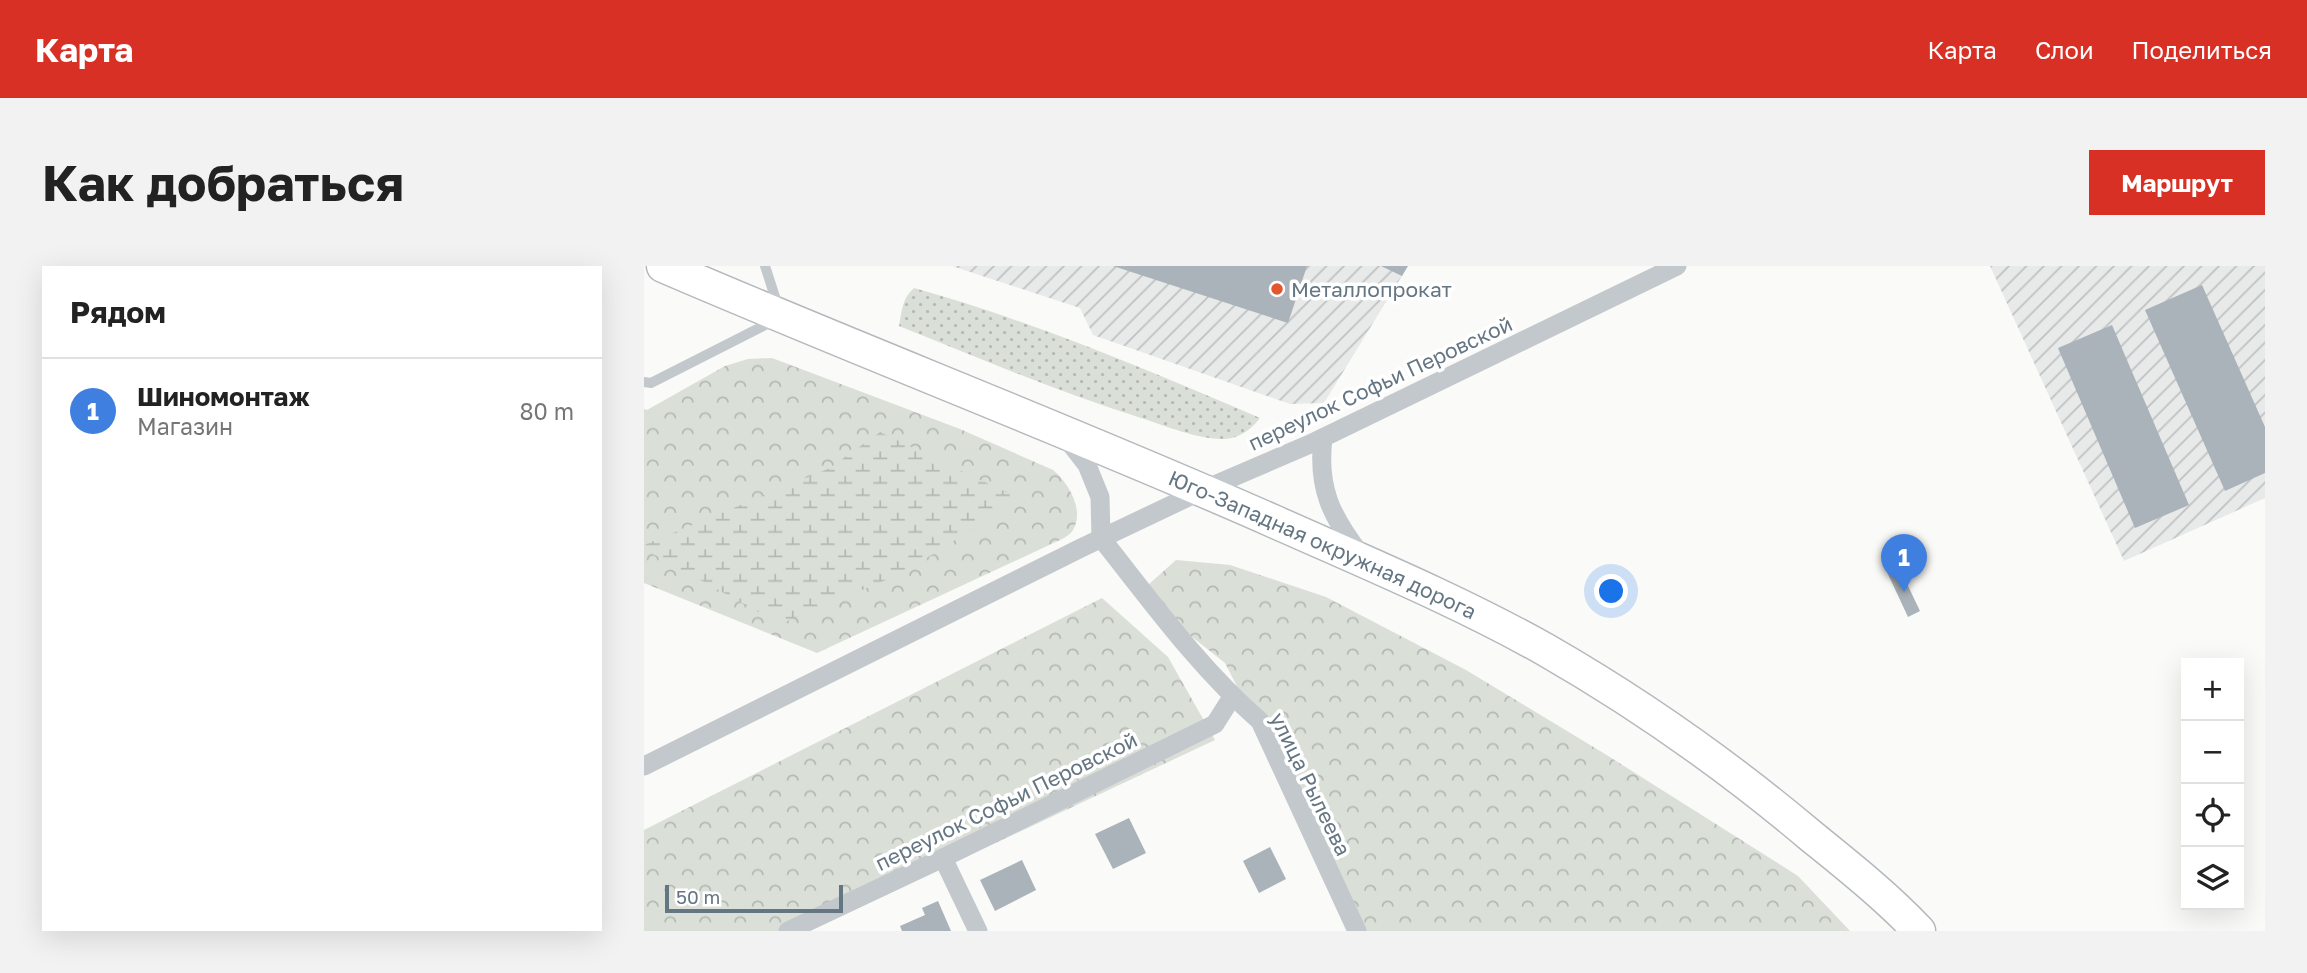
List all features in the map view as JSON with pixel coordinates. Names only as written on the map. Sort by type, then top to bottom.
[{"type":"highway","name":"Юго-Западная окружная дорога","points":[[663,266],[1203,490],[1366,562],[1544,649],[1725,766],[1847,866],[1919,931]]},
{"type":"street","name":"переулок Софьи Перовской","points":[[644,766],[1101,538],[1323,438],[1677,266]]},
{"type":"street","points":[[1060,430],[1087,465],[1100,497],[1101,538]]},
{"type":"street","points":[[1323,438],[1320,463],[1324,488],[1339,526],[1366,562]]},
{"type":"street","name":"улица Рылеева","points":[[1101,538],[1173,629],[1232,697],[1260,722],[1357,931]]},
{"type":"street","name":"переулок Софьи Перовской","points":[[788,931],[943,859],[1215,724],[1232,697]]},
{"type":"street","points":[[943,859],[978,931]]},
{"type":"lane","points":[[644,382],[651,383],[782,317],[765,266]]},
{"type":"shaded area","points":[[952,266],[1408,266],[1324,403],[1290,404],[1093,335],[1080,308]]},
{"type":"shaded area","points":[[1990,266],[2265,266],[2265,498],[2124,561]]},
{"type":"green space","points":[[914,288],[1046,331],[1260,418],[1249,429],[1234,437],[1202,437],[1049,386],[899,326],[905,300]]},
{"type":"green space","points":[[772,358],[960,429],[1053,470],[1069,489],[1076,505],[1073,530],[1060,540],[817,653],[644,583],[644,409],[647,410],[725,366],[748,359]]},
{"type":"green space","points":[[880,432],[1020,499],[903,573],[785,622],[775,621],[644,549],[644,545],[830,468]]},
{"type":"green space","points":[[1176,560],[1230,565],[1326,597],[1466,670],[1798,876],[1850,931],[1363,931],[1225,663],[1172,621],[1148,585]]},
{"type":"green space","points":[[1102,598],[1168,657],[1215,740],[808,931],[644,931],[644,830]]},
{"type":"building","points":[[1113,266],[1307,266],[1288,323]]},
{"type":"building","points":[[1381,266],[1408,266],[1402,276]]},
{"type":"building","points":[[2202,285],[2265,427],[2265,473],[2225,491],[2145,310]]},
{"type":"building","points":[[2112,325],[2189,505],[2135,528],[2058,348]]},
{"type":"building","points":[[1899,567],[1920,611],[1908,617],[1887,572]]},
{"type":"building","points":[[1129,818],[1146,853],[1113,869],[1095,834]]},
{"type":"building","points":[[1270,847],[1286,879],[1259,893],[1243,861]]},
{"type":"building","points":[[1022,860],[1036,890],[995,911],[980,880]]},
{"type":"building","points":[[938,901],[951,931],[902,931],[900,926],[925,915],[922,908]]},
{"type":"place","name":"Металлопрокат","points":[[1277,289]]},
{"type":"place","name":"Шиномонтаж","points":[[1904,592]]}]
